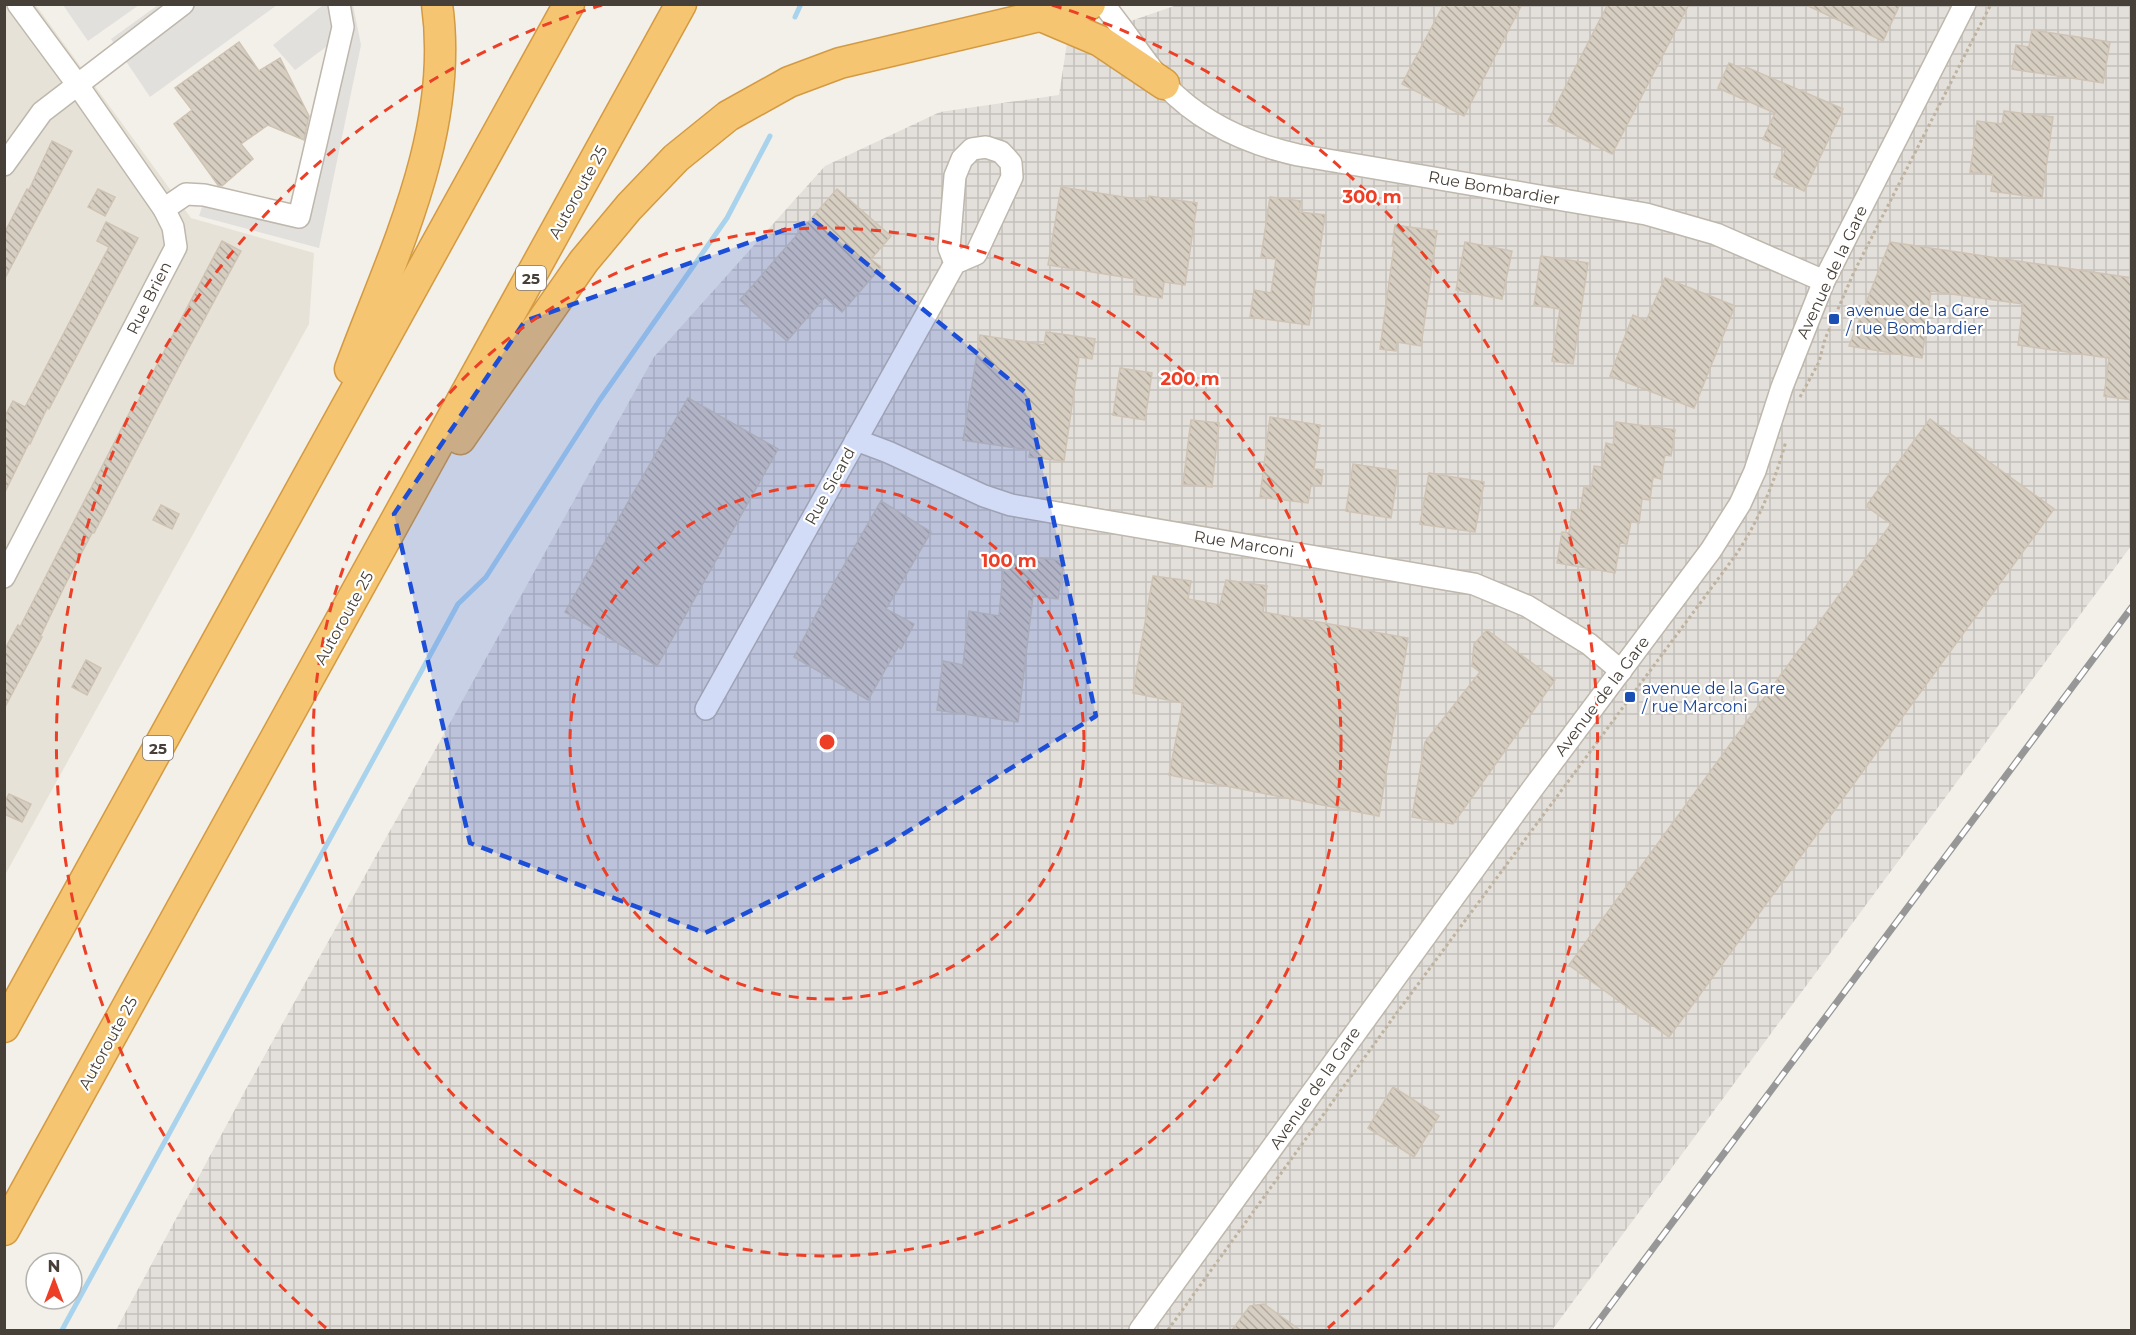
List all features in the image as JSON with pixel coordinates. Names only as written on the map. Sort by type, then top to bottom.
[{"type":"highway","points":[[312,470],[401,235],[423,168],[439,83],[440,51],[437,4]]},
{"type":"highway","name":"25","points":[[4,1027],[569,4]]},
{"type":"highway","name":"Autoroute 25","points":[[4,1230],[681,4]]},
{"type":"highway","points":[[380,551],[584,261],[659,174],[711,129],[767,93],[827,67],[1090,4]]},
{"type":"highway","points":[[1041,16],[1100,41],[1164,84]]},
{"type":"street","name":"Rue Brien","points":[[4,577],[176,247],[173,226],[164,209],[18,4]]},
{"type":"street","points":[[4,165],[42,112],[183,4]]},
{"type":"street","points":[[164,209],[186,194],[204,195],[299,217],[343,27],[339,4]]},
{"type":"street","name":"Rue Bombardier","points":[[1102,4],[1164,84],[1191,109],[1244,139],[1279,151],[1646,214],[1716,234],[1824,281]]},
{"type":"street","name":"Avenue de la Gare","points":[[1140,1330],[1369,1013],[1711,550],[1740,504],[1755,471],[1782,387],[1824,281],[1965,4]]},
{"type":"street","name":"Rue Sicard","points":[[706,709],[955,263],[976,254],[1012,177],[1011,163],[1001,152],[986,147],[972,149],[962,159],[955,176],[949,248],[955,263]]},
{"type":"street","name":"Rue Marconi","points":[[856,440],[888,452],[984,496],[1011,505],[1474,584],[1527,606],[1589,644],[1621,671]]},
{"type":"path","name":"Avenue de la Gare","points":[[1799,402],[1819,362],[1825,339],[1854,272],[1991,4]]},
{"type":"path","name":"Avenue de la Gare","points":[[1168,1330],[1393,1018],[1700,605],[1746,539],[1765,502]]},
{"type":"highlighted area","points":[[813,220],[1026,393],[1096,716],[887,844],[705,933],[470,843],[394,514],[525,321]]},
{"type":"shaded area","points":[[35,4],[191,218],[314,253],[309,324],[5,875],[4,5]]},
{"type":"shaded area","points":[[63,5],[139,5],[88,41]]},
{"type":"shaded area","points":[[158,5],[277,5],[150,97],[111,39]]},
{"type":"shaded area","points":[[323,5],[353,5],[361,45],[319,248],[199,216],[207,191],[294,211],[330,44],[295,70],[273,45]]},
{"type":"shaded area","points":[[1177,5],[2131,5],[2131,546],[1552,1330],[116,1330],[246,1089],[654,357],[825,166],[940,112],[1059,95],[1067,43]]},
{"type":"building","points":[[1444,4],[1522,4],[1464,116],[1402,84]]},
{"type":"building","points":[[1608,4],[1689,4],[1612,154],[1548,121]]},
{"type":"building","points":[[1804,4],[1900,4],[1883,41]]},
{"type":"building","points":[[2032,30],[2110,42],[2103,83],[2012,69],[2016,45],[2029,47]]},
{"type":"building","points":[[239,42],[259,71],[280,58],[309,116],[304,140],[268,125],[241,144],[253,159],[222,186],[218,185],[174,124],[192,110],[175,88]]},
{"type":"building","points":[[1729,63],[1745,70],[1746,67],[1843,109],[1804,191],[1774,177],[1786,149],[1763,139],[1775,113],[1718,88]]},
{"type":"building","points":[[2004,111],[2053,117],[2042,198],[1991,191],[1993,175],[1970,172],[1977,121],[2002,124]]},
{"type":"building","points":[[52,141],[72,151],[4,280],[4,234],[27,189],[29,190]]},
{"type":"building","points":[[1061,187],[1148,201],[1149,196],[1197,203],[1185,285],[1164,282],[1162,298],[1134,294],[1136,279],[1048,265]]},
{"type":"building","points":[[98,189],[115,197],[105,216],[88,207]]},
{"type":"building","points":[[837,189],[891,236],[871,259],[881,267],[842,312],[825,297],[787,341],[740,300]]},
{"type":"building","points":[[1270,197],[1301,201],[1299,212],[1325,215],[1309,325],[1250,317],[1254,290],[1271,293],[1276,259],[1261,257]]},
{"type":"building","points":[[106,222],[138,238],[4,494],[4,418],[13,401],[25,407],[109,247],[97,241]]},
{"type":"building","points":[[1395,225],[1437,231],[1421,346],[1397,342],[1396,351],[1380,349]]},
{"type":"building","points":[[222,241],[241,251],[65,585],[40,637],[42,637],[4,709],[4,651],[18,625],[20,627],[132,408],[134,409]]},
{"type":"building","points":[[1465,242],[1512,251],[1502,299],[1456,290]]},
{"type":"building","points":[[1890,242],[2132,278],[2132,400],[2104,396],[2109,358],[2018,345],[2023,304],[1931,291],[1922,358],[1849,346]]},
{"type":"building","points":[[1541,256],[1588,263],[1573,364],[1552,361],[1560,309],[1534,305]]},
{"type":"building","points":[[1665,278],[1735,306],[1694,408],[1610,376],[1633,315],[1646,321]]},
{"type":"building","points":[[1046,332],[1095,339],[1092,359],[1079,357],[1064,461],[1029,457],[1030,450],[963,440],[980,335],[1044,345]]},
{"type":"building","points":[[1120,368],[1152,373],[1145,420],[1113,415]]},
{"type":"building","points":[[688,398],[778,449],[657,666],[565,612]]},
{"type":"building","points":[[1270,417],[1320,425],[1314,469],[1323,470],[1321,486],[1311,485],[1308,503],[1260,497]]},
{"type":"building","points":[[1930,419],[2054,509],[1669,1037],[1569,965],[1891,524],[1866,506]]},
{"type":"building","points":[[1191,420],[1219,423],[1212,487],[1183,484]]},
{"type":"building","points":[[1616,422],[1675,430],[1671,456],[1665,455],[1661,479],[1653,477],[1650,500],[1642,499],[1639,523],[1631,521],[1627,544],[1620,543],[1615,573],[1557,563],[1562,532],[1569,533],[1572,510],[1580,511],[1584,487],[1591,489],[1594,466],[1602,467],[1606,443],[1613,445]]},
{"type":"building","points":[[1353,464],[1398,471],[1391,518],[1346,511]]},
{"type":"building","points":[[1429,473],[1484,482],[1475,532],[1420,524]]},
{"type":"building","points":[[881,501],[931,532],[886,609],[914,624],[901,649],[898,647],[868,700],[794,657]]},
{"type":"building","points":[[161,505],[179,514],[172,529],[153,520]]},
{"type":"building","points":[[1005,554],[1064,561],[1058,599],[1033,596],[1018,722],[937,710],[943,661],[963,665],[969,611],[999,616]]},
{"type":"building","points":[[1153,576],[1191,581],[1188,599],[1220,605],[1226,580],[1267,586],[1263,612],[1408,638],[1379,816],[1169,775],[1183,703],[1133,693]]},
{"type":"building","points":[[1487,630],[1555,680],[1453,824],[1412,817],[1425,742],[1480,672],[1472,666],[1474,644]]},
{"type":"building","points":[[86,660],[101,668],[87,695],[72,687]]},
{"type":"building","points":[[9,794],[31,804],[22,822],[4,814],[4,803]]},
{"type":"building","points":[[1393,1087],[1439,1116],[1414,1157],[1368,1128]]},
{"type":"building","points":[[1264,1304],[1300,1330],[1232,1330],[1250,1306]]},
{"type":"waterway","points":[[795,17],[801,4]]},
{"type":"waterway","points":[[62,1330],[458,604],[486,577],[599,401],[727,218],[770,136]]},
{"type":"railway","points":[[1592,1330],[2132,607]]},
{"type":"place","name":"avenue de la Gare / rue Bombardier","points":[[1834,319]]},
{"type":"place","name":"avenue de la Gare / rue Marconi","points":[[1630,697]]}]
